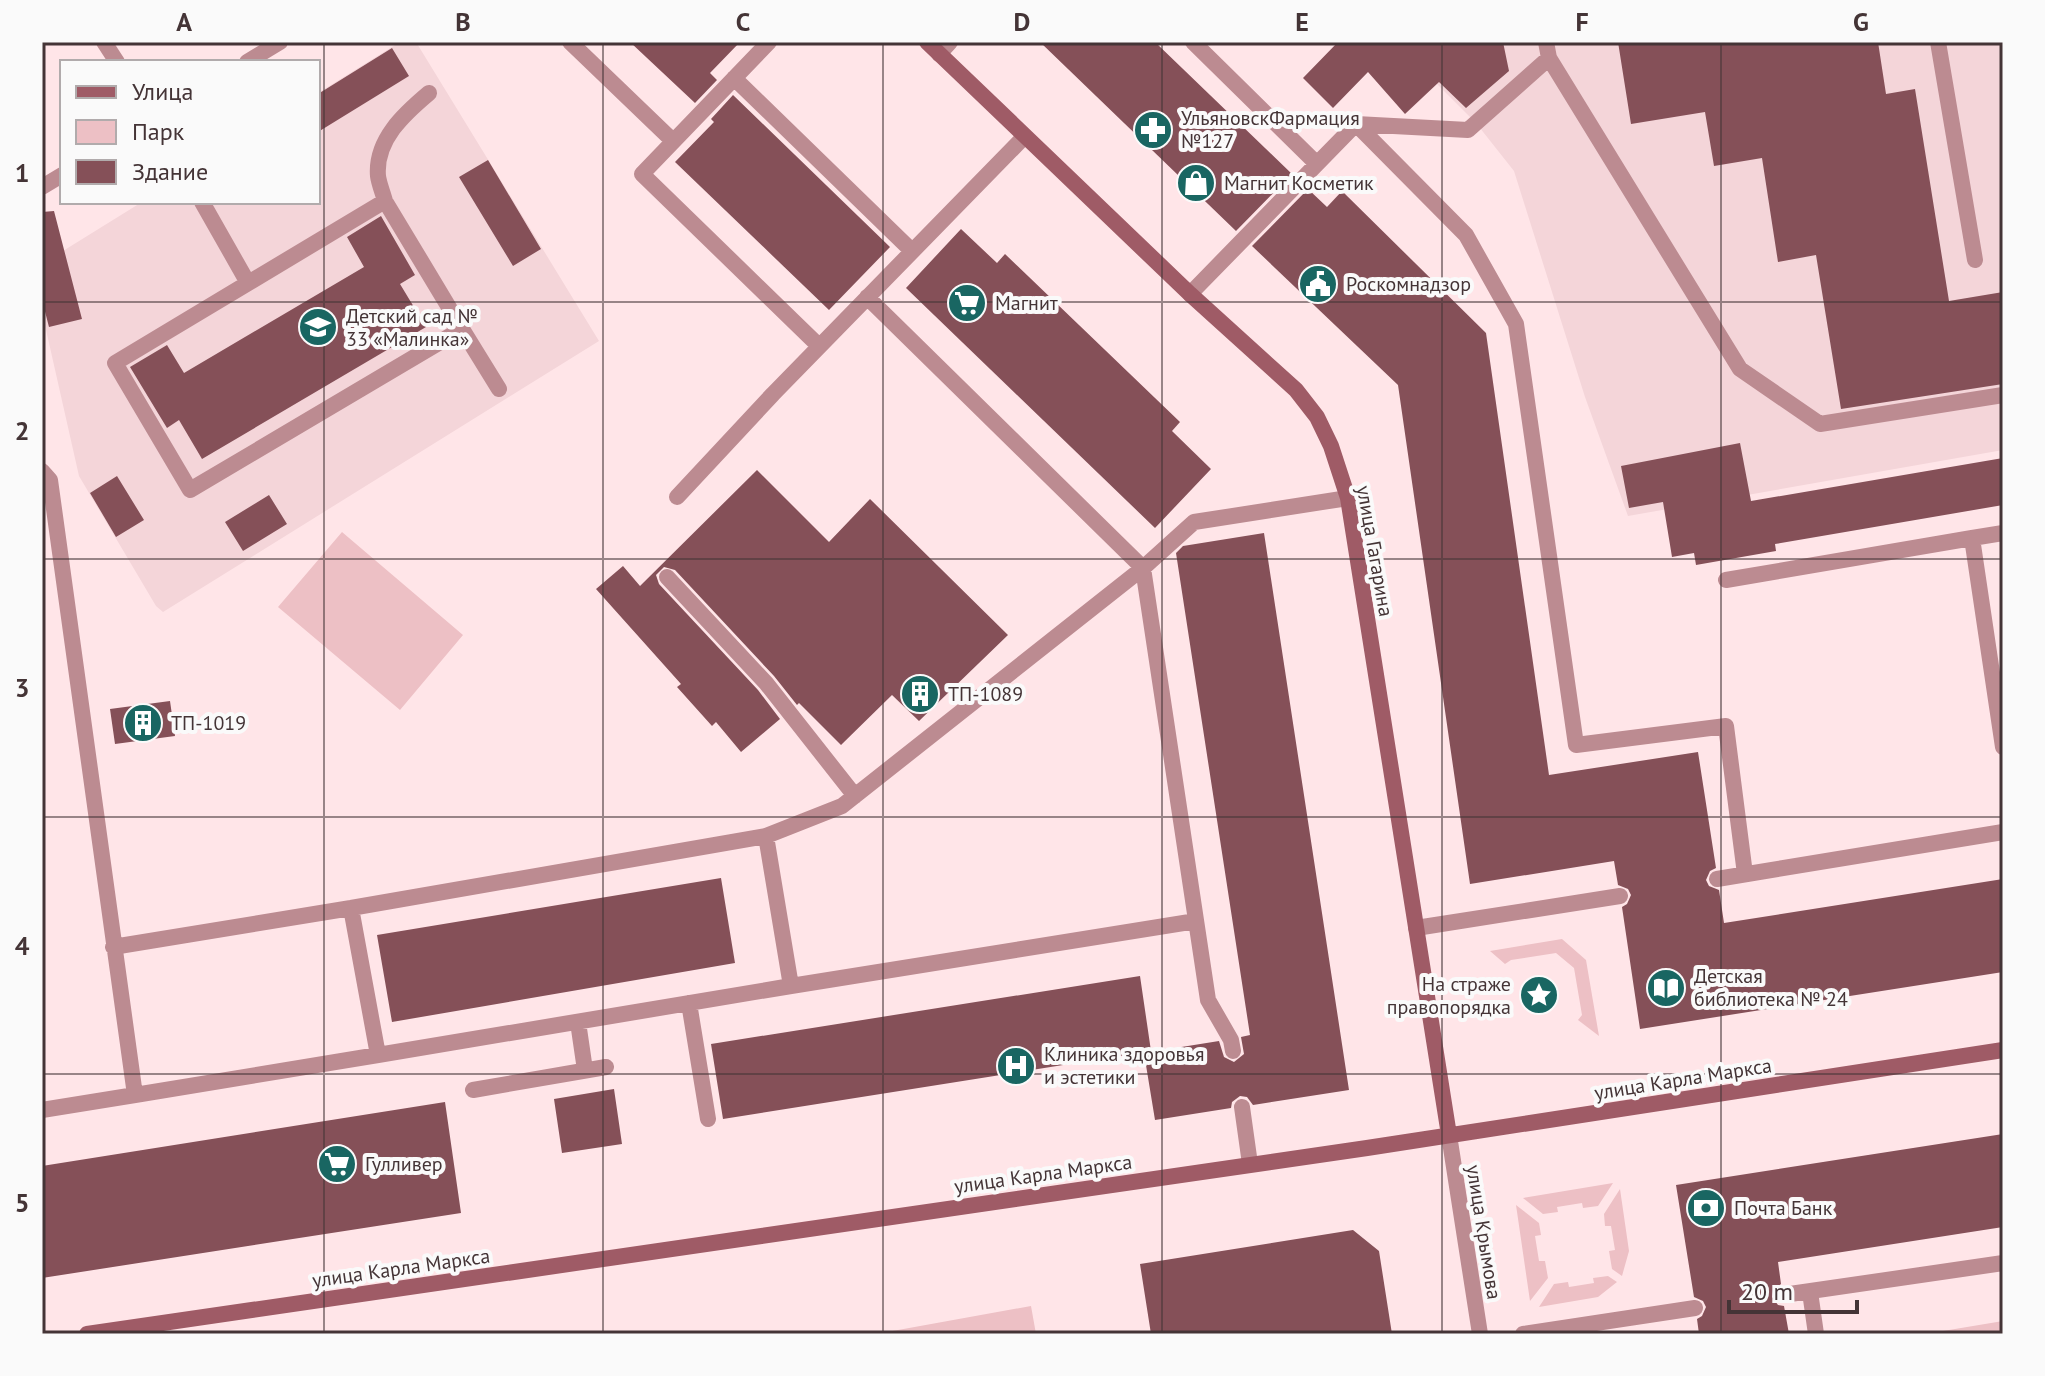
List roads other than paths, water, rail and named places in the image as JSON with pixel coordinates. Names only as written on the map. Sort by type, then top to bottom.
[{"type":"main road","name":"улица Гагарина","points":[[939,46],[1024,137],[1296,390],[1317,417],[1331,446],[1348,498],[1449,1135]]},
{"type":"main road","name":"улица Карла Маркса","points":[[87,1334],[1449,1135],[2003,1050]]},
{"type":"street","points":[[104,42],[116,60]]},
{"type":"street","points":[[250,60],[280,42]]},
{"type":"street","points":[[570,42],[673,141]]},
{"type":"street","points":[[769,42],[642,174],[819,346]]},
{"type":"street","points":[[1193,42],[1317,164]]},
{"type":"street","points":[[1938,42],[1975,260]]},
{"type":"street","points":[[1190,294],[1356,124],[1468,130],[1547,50],[1740,369],[1820,424],[2003,395]]},
{"type":"street","points":[[734,78],[912,251]]},
{"type":"street","points":[[429,93],[398,119],[382,149],[378,175],[385,201],[499,389]]},
{"type":"street","points":[[1356,124],[1466,235],[1516,324],[1576,745],[1726,726],[1745,874]]},
{"type":"street","points":[[677,497],[819,346],[1024,137]]},
{"type":"street","points":[[42,187],[60,176]]},
{"type":"street","points":[[385,201],[115,363],[190,490],[462,329]]},
{"type":"street","points":[[203,204],[248,283]]},
{"type":"street","points":[[867,297],[1143,568],[1208,1000],[1231,1040],[1233,1051]]},
{"type":"street","points":[[42,471],[50,480],[135,1095]]},
{"type":"street","points":[[113,947],[766,836],[842,806],[1143,568],[1194,522],[1348,498]]},
{"type":"street","points":[[1726,580],[2003,533]]},
{"type":"street","points":[[1972,538],[2003,747]]},
{"type":"street","points":[[667,577],[766,683],[855,796]]},
{"type":"street","points":[[1717,879],[2003,832]]},
{"type":"street","points":[[766,836],[791,986]]},
{"type":"street","points":[[1416,928],[1620,896]]},
{"type":"street","points":[[351,908],[378,1055]]},
{"type":"street","points":[[42,1110],[1196,921]]},
{"type":"street","points":[[689,1003],[708,1119]]},
{"type":"street","points":[[578,1022],[585,1070]]},
{"type":"street","points":[[473,1090],[606,1067]]},
{"type":"street","points":[[1242,1107],[1250,1164]]},
{"type":"street","name":"улица Крымова","points":[[1449,1135],[1480,1334]]},
{"type":"street","points":[[1783,1295],[2003,1263]]},
{"type":"street","points":[[1810,1292],[1816,1334]]},
{"type":"street","points":[[1523,1334],[1695,1308]]},
{"type":"place","name":"УльяновскФармация №127","points":[[1153,130]]},
{"type":"place","name":"Магнит Косметик","points":[[1196,183]]},
{"type":"place","name":"Роскомнадзор","points":[[1318,284]]},
{"type":"place","name":"Магнит","points":[[967,303]]},
{"type":"place","name":"Детский сад № 33 «Малинка»","points":[[318,327]]},
{"type":"place","name":"ТП-1089","points":[[920,694]]},
{"type":"place","name":"ТП-1019","points":[[143,723]]},
{"type":"place","name":"Детская библиотека № 24","points":[[1666,988]]},
{"type":"place","name":"На страже правопорядка","points":[[1539,995]]},
{"type":"place","name":"Клиника здоровья и эстетики","points":[[1016,1066]]},
{"type":"place","name":"Гулливер","points":[[337,1164]]},
{"type":"place","name":"Почта Банк","points":[[1706,1208]]}]
